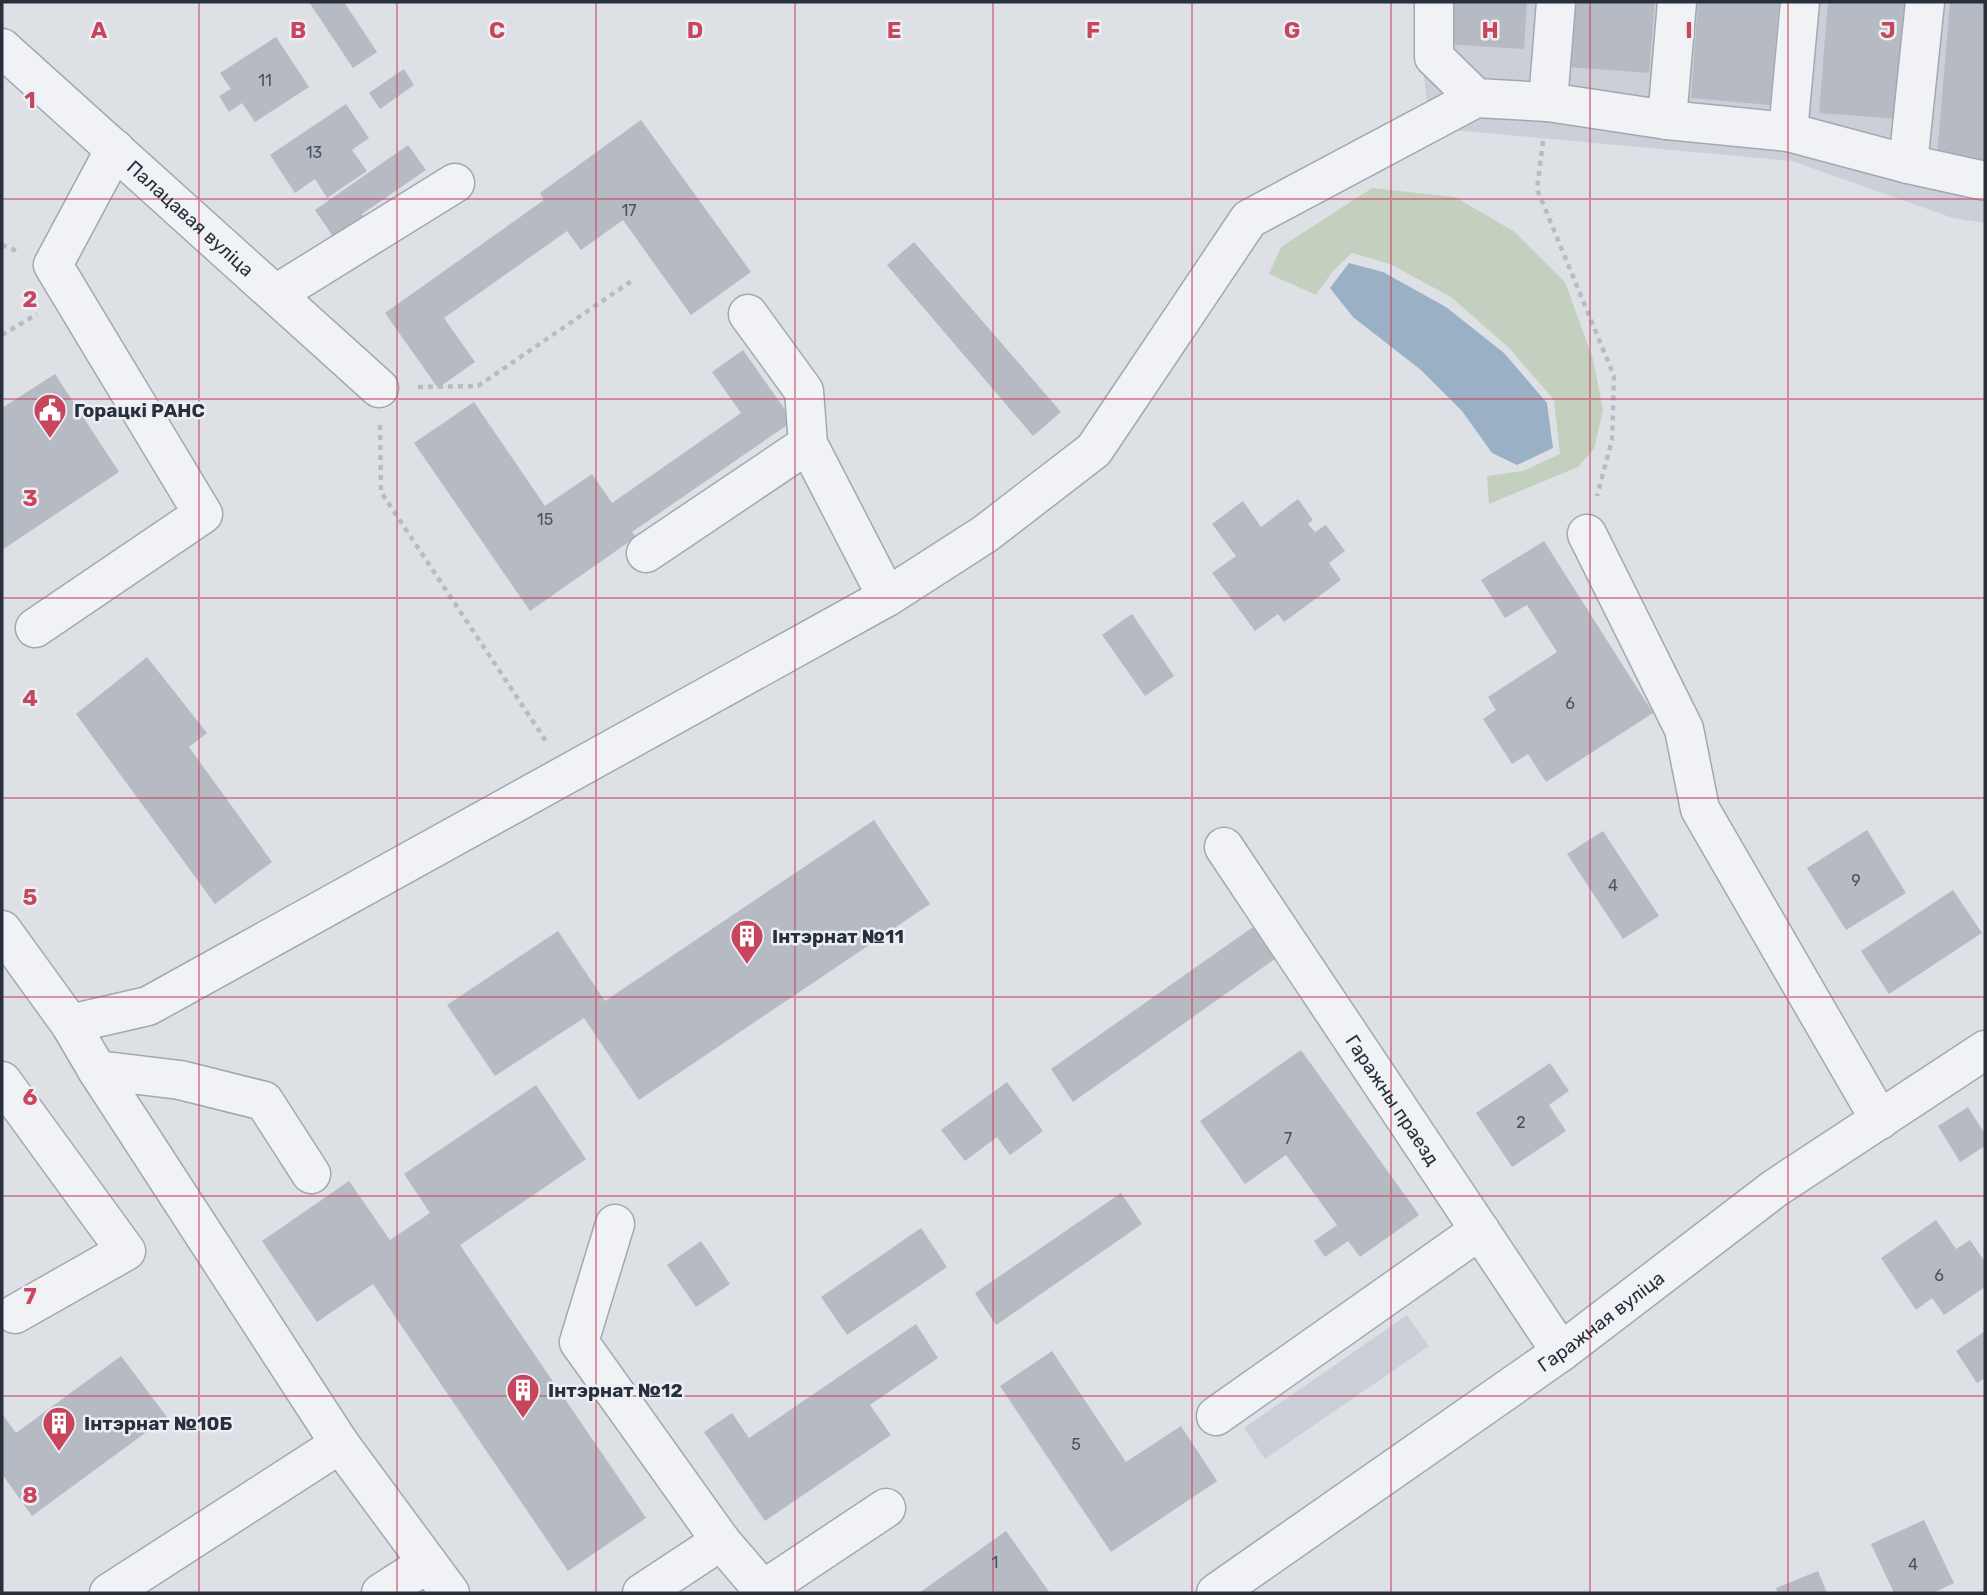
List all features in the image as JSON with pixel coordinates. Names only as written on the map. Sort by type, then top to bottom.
[{"type":"street","points":[[1434,2],[1434,57],[1476,98]]},
{"type":"street","points":[[1548,102],[1556,2]]},
{"type":"street","points":[[1667,120],[1677,2]]},
{"type":"street","points":[[1788,132],[1800,2]]},
{"type":"street","points":[[1908,164],[1925,2]]},
{"type":"street","name":"Палацавая вуліца","points":[[2,48],[379,388]]},
{"type":"street","points":[[70,1024],[148,1006],[887,597],[985,534],[1094,450],[1249,219],[1476,98],[1548,102],[1667,120],[1788,132],[1985,181]]},
{"type":"street","points":[[35,628],[203,514],[53,265],[116,149]]},
{"type":"street","points":[[276,294],[455,183]]},
{"type":"street","points":[[748,314],[804,391],[808,444],[887,597]]},
{"type":"street","points":[[646,553],[808,444]]},
{"type":"street","points":[[1587,534],[1684,729],[1700,809],[1880,1119]]},
{"type":"street","name":"Гаражны праезд","points":[[1224,847],[1561,1352]]},
{"type":"street","points":[[2,930],[70,1024],[97,1070],[340,1444],[450,1593]]},
{"type":"street","name":"Гаражная вуліца","points":[[1216,1593],[1561,1352],[1774,1189],[1985,1051]]},
{"type":"street","points":[[97,1070],[180,1080],[264,1101],[311,1174]]},
{"type":"street","points":[[2,1081],[125,1251],[15,1314]]},
{"type":"street","points":[[615,1224],[579,1342],[721,1541],[763,1590],[886,1508]]},
{"type":"street","points":[[1216,1416],[1480,1230]]},
{"type":"street","points":[[109,1593],[340,1444]]},
{"type":"street","points":[[642,1593],[721,1541]]},
{"type":"street","points":[[381,1593],[428,1563]]},
{"type":"path","points":[[1548,102],[1537,189],[1614,376],[1612,440],[1587,534]]},
{"type":"path","points":[[567,774],[382,492],[379,388],[478,386],[633,280]]},
{"type":"shaded area","points":[[1415,2],[1985,2],[1985,223],[1953,218],[1792,161],[1430,128]]},
{"type":"shaded area","points":[[1407,1315],[1429,1346],[1265,1459],[1244,1428]]},
{"type":"green space","points":[[1372,188],[1455,197],[1515,232],[1565,282],[1593,359],[1603,410],[1594,449],[1578,467],[1489,504],[1487,476],[1523,471],[1560,454],[1554,400],[1509,348],[1451,297],[1390,264],[1352,253],[1333,271],[1316,295],[1269,274],[1281,247]]},
{"type":"water","points":[[1349,263],[1383,272],[1446,307],[1504,353],[1547,403],[1553,448],[1517,465],[1492,453],[1462,411],[1421,370],[1353,317],[1330,288]]},
{"type":"building","points":[[309,2],[344,2],[377,52],[353,68]]},
{"type":"building","points":[[1447,2],[1527,2],[1524,49],[1444,44]]},
{"type":"building","points":[[1574,2],[1655,2],[1649,73],[1569,67]]},
{"type":"building","points":[[1698,2],[1779,2],[1770,105],[1691,98]]},
{"type":"building","points":[[1828,2],[1908,2],[1898,119],[1819,113]]},
{"type":"building","points":[[1950,2],[1985,2],[1985,171],[1936,168]]},
{"type":"building","points":[[276,37],[309,87],[255,122],[242,103],[229,112],[219,96],[231,89],[220,73]]},
{"type":"building","points":[[404,69],[414,85],[380,109],[369,93]]},
{"type":"building","points":[[346,104],[369,138],[352,150],[367,171],[327,198],[315,179],[295,193],[270,155]]},
{"type":"building","points":[[641,120],[751,272],[691,315],[623,220],[581,250],[567,231],[444,318],[475,362],[438,388],[385,313],[544,200],[540,193]]},
{"type":"building","points":[[408,145],[426,170],[362,214],[368,223],[338,244],[315,210]]},
{"type":"building","points":[[914,242],[1061,412],[1033,436],[887,265]]},
{"type":"building","points":[[743,350],[793,421],[632,532],[636,537],[530,611],[414,443],[474,402],[545,506],[592,474],[612,503],[741,413],[712,372]]},
{"type":"building","name":"Горацкі РАНС","points":[[55,374],[119,472],[2,550],[2,408]]},
{"type":"building","points":[[1298,499],[1313,520],[1308,524],[1315,532],[1326,525],[1345,551],[1329,563],[1341,580],[1284,622],[1278,614],[1255,631],[1212,573],[1236,556],[1212,524],[1243,501],[1261,527]]},
{"type":"building","points":[[1544,541],[1653,713],[1546,782],[1528,754],[1512,764],[1483,719],[1496,710],[1488,697],[1557,652],[1527,605],[1505,618],[1481,580]]},
{"type":"building","points":[[1132,614],[1174,676],[1145,696],[1102,635]]},
{"type":"building","points":[[147,657],[207,733],[189,747],[272,862],[215,904],[76,714]]},
{"type":"building","name":"Інтэрнат №11","points":[[874,820],[930,904],[639,1100],[584,1018],[495,1076],[447,1005],[558,931],[605,1001]]},
{"type":"building","points":[[1867,830],[1906,893],[1846,930],[1807,868]]},
{"type":"building","points":[[1603,831],[1659,916],[1623,939],[1567,854]]},
{"type":"building","points":[[1953,890],[1982,933],[1889,994],[1861,951]]},
{"type":"building","points":[[1253,927],[1275,959],[1073,1102],[1051,1069]]},
{"type":"building","points":[[1301,1050],[1419,1215],[1360,1257],[1348,1241],[1325,1257],[1314,1241],[1337,1225],[1286,1155],[1245,1184],[1200,1121]]},
{"type":"building","points":[[1550,1063],[1569,1091],[1549,1105],[1566,1131],[1512,1167],[1476,1113]]},
{"type":"building","points":[[1007,1082],[1043,1131],[1010,1155],[997,1137],[965,1161],[941,1130]]},
{"type":"building","name":"Інтэрнат №12","points":[[536,1085],[586,1159],[460,1245],[646,1518],[568,1571],[373,1284],[317,1322],[262,1241],[349,1181],[390,1240],[430,1213],[404,1174]]},
{"type":"building","points":[[1968,1107],[1985,1134],[1985,1146],[1960,1162],[1938,1126]]},
{"type":"building","points":[[1121,1193],[1142,1224],[996,1325],[975,1293]]},
{"type":"building","points":[[1936,1220],[1956,1249],[1970,1240],[1985,1262],[1985,1287],[1944,1315],[1932,1298],[1916,1310],[1881,1258]]},
{"type":"building","points":[[921,1228],[947,1267],[847,1335],[821,1297]]},
{"type":"building","points":[[701,1241],[730,1284],[696,1307],[667,1265]]},
{"type":"building","points":[[916,1324],[938,1358],[870,1405],[891,1435],[765,1521],[704,1432],[732,1413],[749,1438]]},
{"type":"building","points":[[1985,1331],[1985,1378],[1977,1383],[1956,1351]]},
{"type":"building","points":[[1052,1351],[1126,1462],[1181,1426],[1217,1481],[1111,1552],[1000,1386]]},
{"type":"building","name":"Інтэрнат №10Б","points":[[121,1356],[167,1417],[32,1516],[2,1474],[2,1414],[16,1433]]},
{"type":"building","points":[[1924,1520],[1954,1583],[1933,1593],[1894,1593],[1871,1544]]},
{"type":"building","points":[[1006,1531],[1050,1593],[919,1593]]},
{"type":"building","points":[[1818,1571],[1827,1593],[1778,1593],[1776,1588]]},
{"type":"place","name":"Горацкі РАНС","points":[[50,440]]},
{"type":"place","name":"Інтэрнат №11","points":[[747,966]]},
{"type":"place","name":"Інтэрнат №12","points":[[523,1420]]},
{"type":"place","name":"Інтэрнат №10Б","points":[[59,1453]]}]
